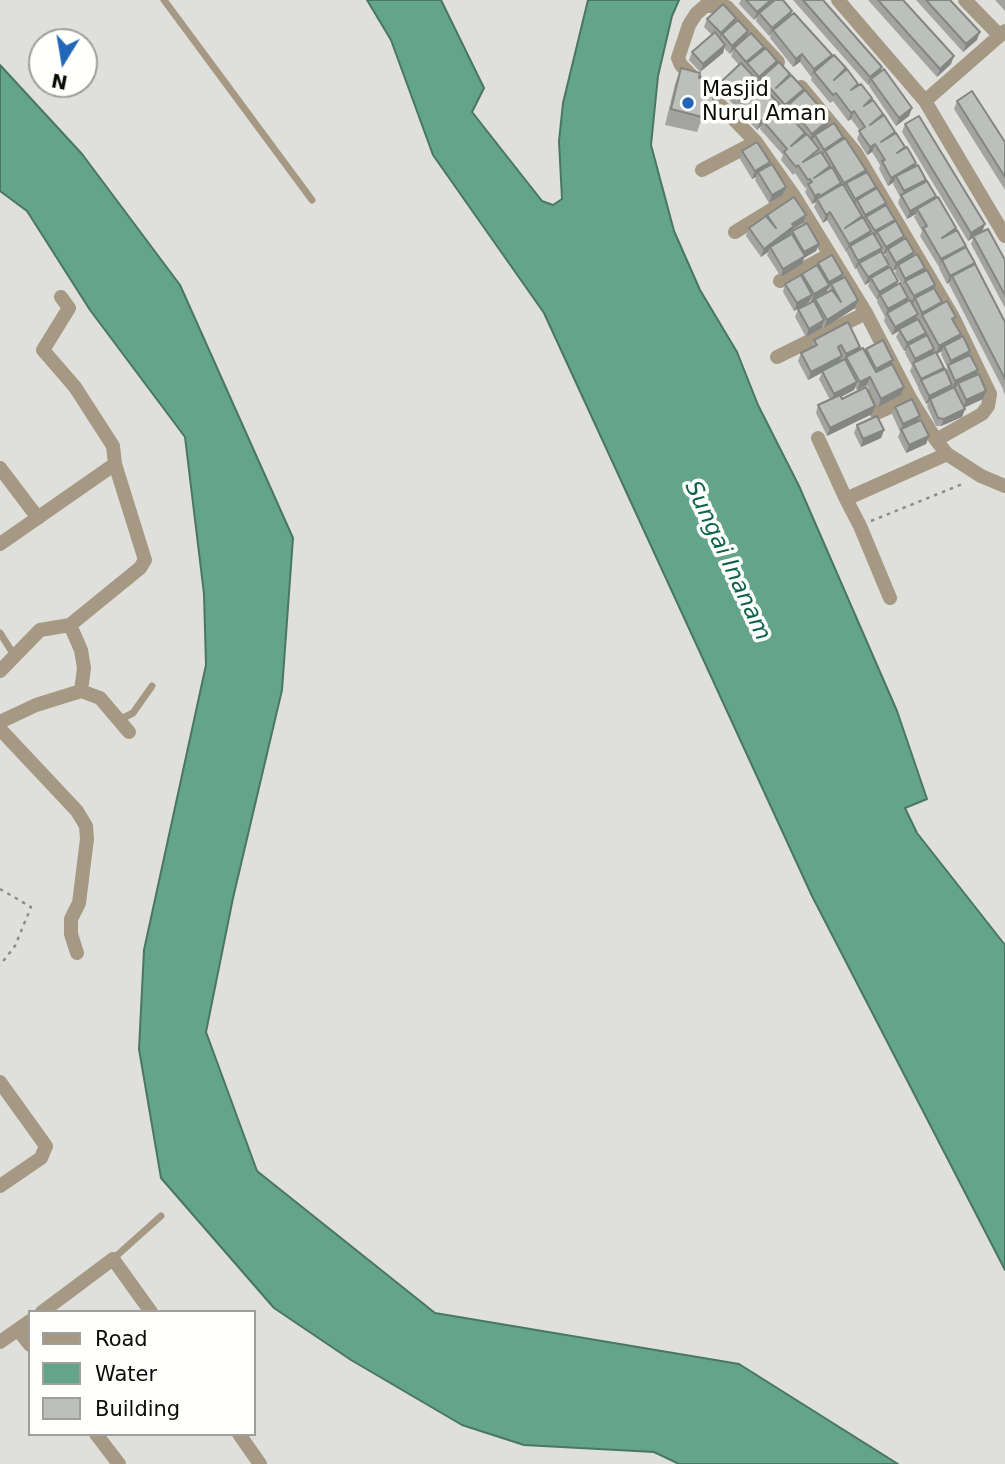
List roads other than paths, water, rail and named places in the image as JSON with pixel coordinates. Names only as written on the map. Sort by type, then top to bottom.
[{"type":"street","points":[[838,0],[925,101],[1005,236]]},
{"type":"street","points":[[925,101],[1002,33],[965,0]]},
{"type":"street","points":[[936,440],[982,414],[988,406],[990,394],[953,317],[856,153],[820,107],[727,7],[705,6],[689,25],[678,58],[681,65],[755,142],[794,196],[866,313],[910,398],[936,440],[947,454],[981,476],[1005,486]]},
{"type":"street","points":[[702,170],[755,142]]},
{"type":"street","points":[[735,232],[794,196]]},
{"type":"street","points":[[780,281],[830,255]]},
{"type":"street","points":[[0,671],[40,630],[70,625],[140,568],[145,560],[115,464],[113,446],[75,387],[43,350],[69,308],[61,297]]},
{"type":"street","points":[[777,356],[866,313]]},
{"type":"street","points":[[854,394],[863,390],[877,413],[910,398]]},
{"type":"street","points":[[818,438],[860,526],[890,598]]},
{"type":"street","points":[[846,499],[947,454]]},
{"type":"street","points":[[0,544],[115,464]]},
{"type":"street","points":[[0,468],[38,518]]},
{"type":"street","points":[[70,625],[81,650],[84,668],[81,691]]},
{"type":"street","points":[[0,722],[36,705],[81,691],[100,698],[129,733]]},
{"type":"street","points":[[0,729],[77,811],[86,826],[87,839],[79,903],[71,919],[71,934],[77,953]]},
{"type":"street","points":[[0,1082],[46,1146],[41,1158],[0,1186]]},
{"type":"street","points":[[45,1310],[113,1259],[150,1310]]},
{"type":"street","points":[[0,1342],[24,1325]]},
{"type":"street","points":[[98,1436],[119,1464]]},
{"type":"street","points":[[240,1436],[260,1464]]},
{"type":"lane","points":[[164,0],[312,200]]},
{"type":"lane","points":[[0,634],[14,655]]},
{"type":"lane","points":[[119,720],[133,713],[152,686]]},
{"type":"lane","points":[[113,1259],[161,1216]]},
{"type":"water","name":"Sungai Inanam","points":[[367,0],[441,0],[484,88],[472,112],[542,201],[553,205],[562,199],[559,141],[563,103],[588,0],[679,0],[672,16],[658,76],[651,145],[674,231],[700,290],[737,352],[758,405],[799,486],[897,711],[927,799],[905,808],[917,833],[1005,945],[1005,1270],[812,896],[544,313],[433,155],[391,40]]},
{"type":"water","points":[[0,65],[82,154],[180,285],[293,538],[282,690],[233,898],[206,1032],[257,1171],[435,1313],[739,1364],[898,1464],[679,1464],[654,1452],[524,1445],[462,1425],[351,1360],[274,1308],[161,1178],[139,1049],[144,950],[206,665],[204,594],[185,437],[90,310],[27,211],[0,191]]},
{"type":"place","name":"Masjid Nurul Aman","points":[[688,103]]}]
